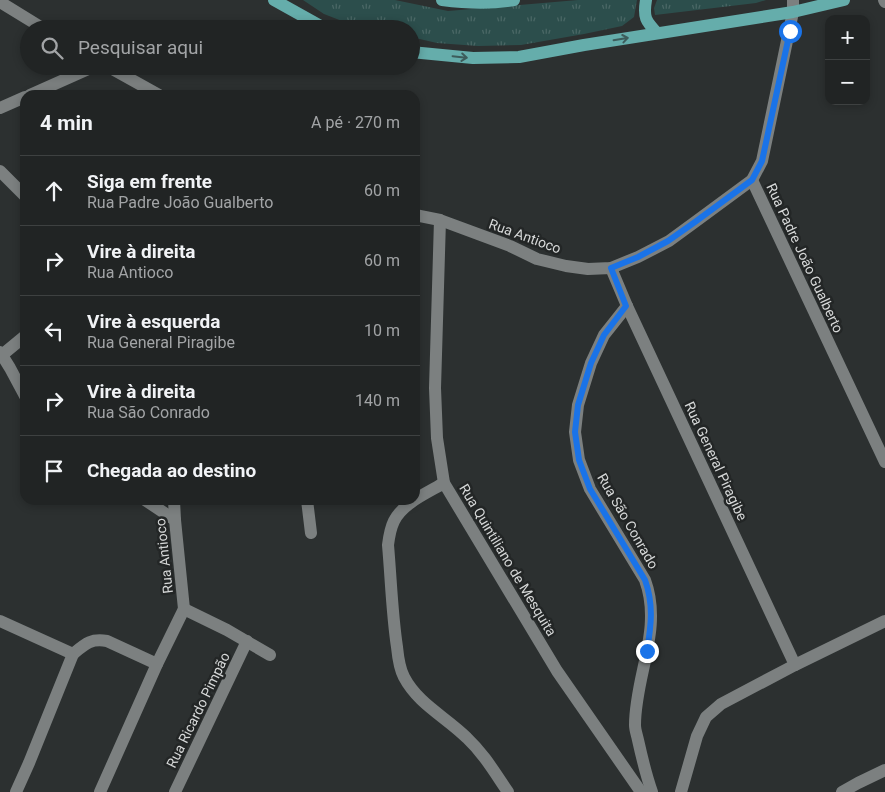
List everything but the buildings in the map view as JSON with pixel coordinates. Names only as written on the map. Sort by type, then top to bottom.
[{"type":"main road","points":[[274,0],[310,20]]},
{"type":"main road","points":[[442,0],[457,2],[504,2],[514,0]]},
{"type":"main road","points":[[646,0],[645,13],[647,22],[657,33]]},
{"type":"main road","points":[[420,53],[473,58],[519,57],[657,33],[793,6],[844,0]]},
{"type":"street","points":[[0,2],[29,20]]},
{"type":"street","name":"Rua Padre João Gualberto","points":[[793,6],[762,161],[752,180],[885,462]]},
{"type":"street","points":[[41,90],[75,75]]},
{"type":"street","points":[[123,75],[150,90]]},
{"type":"street","points":[[0,108],[20,99]]},
{"type":"street","points":[[0,171],[20,191]]},
{"type":"street","name":"Rua Antioco","points":[[420,216],[440,220],[510,246],[537,259],[588,269],[611,268],[638,257],[668,241],[752,180]]},
{"type":"street","points":[[440,220],[435,388],[437,438],[444,483]]},
{"type":"street","name":"Rua General Piragibe","points":[[611,268],[626,306],[795,665]]},
{"type":"street","name":"Rua São Conrado","points":[[626,306],[604,335],[591,363],[578,405],[575,432],[579,460],[590,489],[645,580],[650,593],[651,626],[637,699],[635,726],[652,792]]},
{"type":"street","points":[[20,340],[1,353],[20,387]]},
{"type":"street","name":"Rua Quintiliano de Mesquita","points":[[420,498],[444,483],[557,671],[641,792]]},
{"type":"street","points":[[152,505],[175,520]]},
{"type":"street","name":"Rua Antioco","points":[[174,505],[184,609]]},
{"type":"street","points":[[308,505],[311,533]]},
{"type":"street","name":"Rua Quintiliano de Mesquita","points":[[408,505],[403,508],[394,521],[388,545],[395,637],[403,676],[427,706],[466,736],[484,756],[508,792]]},
{"type":"street","points":[[100,792],[157,664],[184,609],[270,654]]},
{"type":"street","points":[[0,621],[73,654]]},
{"type":"street","points":[[681,792],[697,736],[706,718],[721,704],[885,621]]},
{"type":"street","points":[[16,792],[40,738],[73,654],[91,641],[100,640],[157,664]]},
{"type":"street","name":"Rua Ricardo Pimpão","points":[[175,792],[247,641]]},
{"type":"street","points":[[842,792],[885,770]]},
{"type":"green space","points":[[303,0],[395,0],[448,11],[578,0],[637,0],[634,17],[622,26],[521,45],[478,46],[437,43],[420,39],[420,20],[339,20],[324,14]]},
{"type":"green space","points":[[657,0],[766,0],[756,3],[655,15],[654,8]]},
{"type":"route","points":[[647,651],[651,626],[650,593],[645,580],[590,489],[579,460],[575,432],[578,405],[591,363],[604,335],[626,306],[611,268],[638,257],[668,241],[752,180],[762,161],[790,31]]}]
